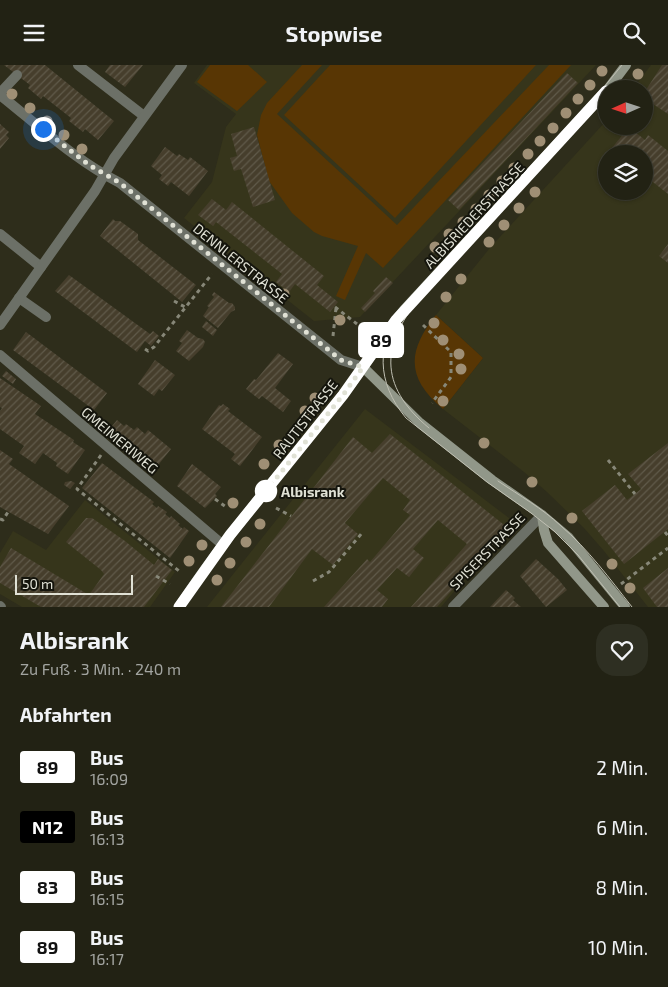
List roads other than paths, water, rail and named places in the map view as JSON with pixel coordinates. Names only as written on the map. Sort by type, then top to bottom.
[{"type":"main road","name":"ALBISRIEDERSTRASSE","points":[[615,80],[626,65]]},
{"type":"main road","name":"ALBISRIEDERSTRASSE","points":[[363,367],[404,310],[598,100]]},
{"type":"main road","points":[[363,367],[420,423],[485,475],[542,515],[568,537],[625,607]]},
{"type":"main road","name":"RAUTISTRASSE","points":[[179,607],[223,545],[343,395],[363,367]]},
{"type":"main road","points":[[542,515],[548,543],[604,607]]},
{"type":"street","points":[[78,65],[144,117]]},
{"type":"street","points":[[0,325],[105,175],[114,158],[182,65]]},
{"type":"street","points":[[0,94],[17,75]]},
{"type":"street","name":"DENNLERSTRASSE","points":[[0,94],[71,152],[120,183],[341,360],[363,367]]},
{"type":"street","points":[[0,234],[41,267]]},
{"type":"street","points":[[19,298],[46,317]]},
{"type":"street","name":"GMEIMERIWEG","points":[[0,355],[223,545]]},
{"type":"street","name":"SPISERSTRASSE","points":[[453,607],[542,515]]},
{"type":"tram line","points":[[620,607],[578,555],[554,531],[487,482],[406,418],[389,391],[383,363],[388,334],[403,306],[583,113],[622,65]]},
{"type":"tram line","points":[[423,295],[409,312],[399,330],[393,346],[391,363],[393,379],[400,396],[412,412],[429,428]]},
{"type":"tram line","points":[[498,481],[546,513],[571,535],[632,607]]},
{"type":"place","name":"Albisrank","points":[[266,491]]}]
